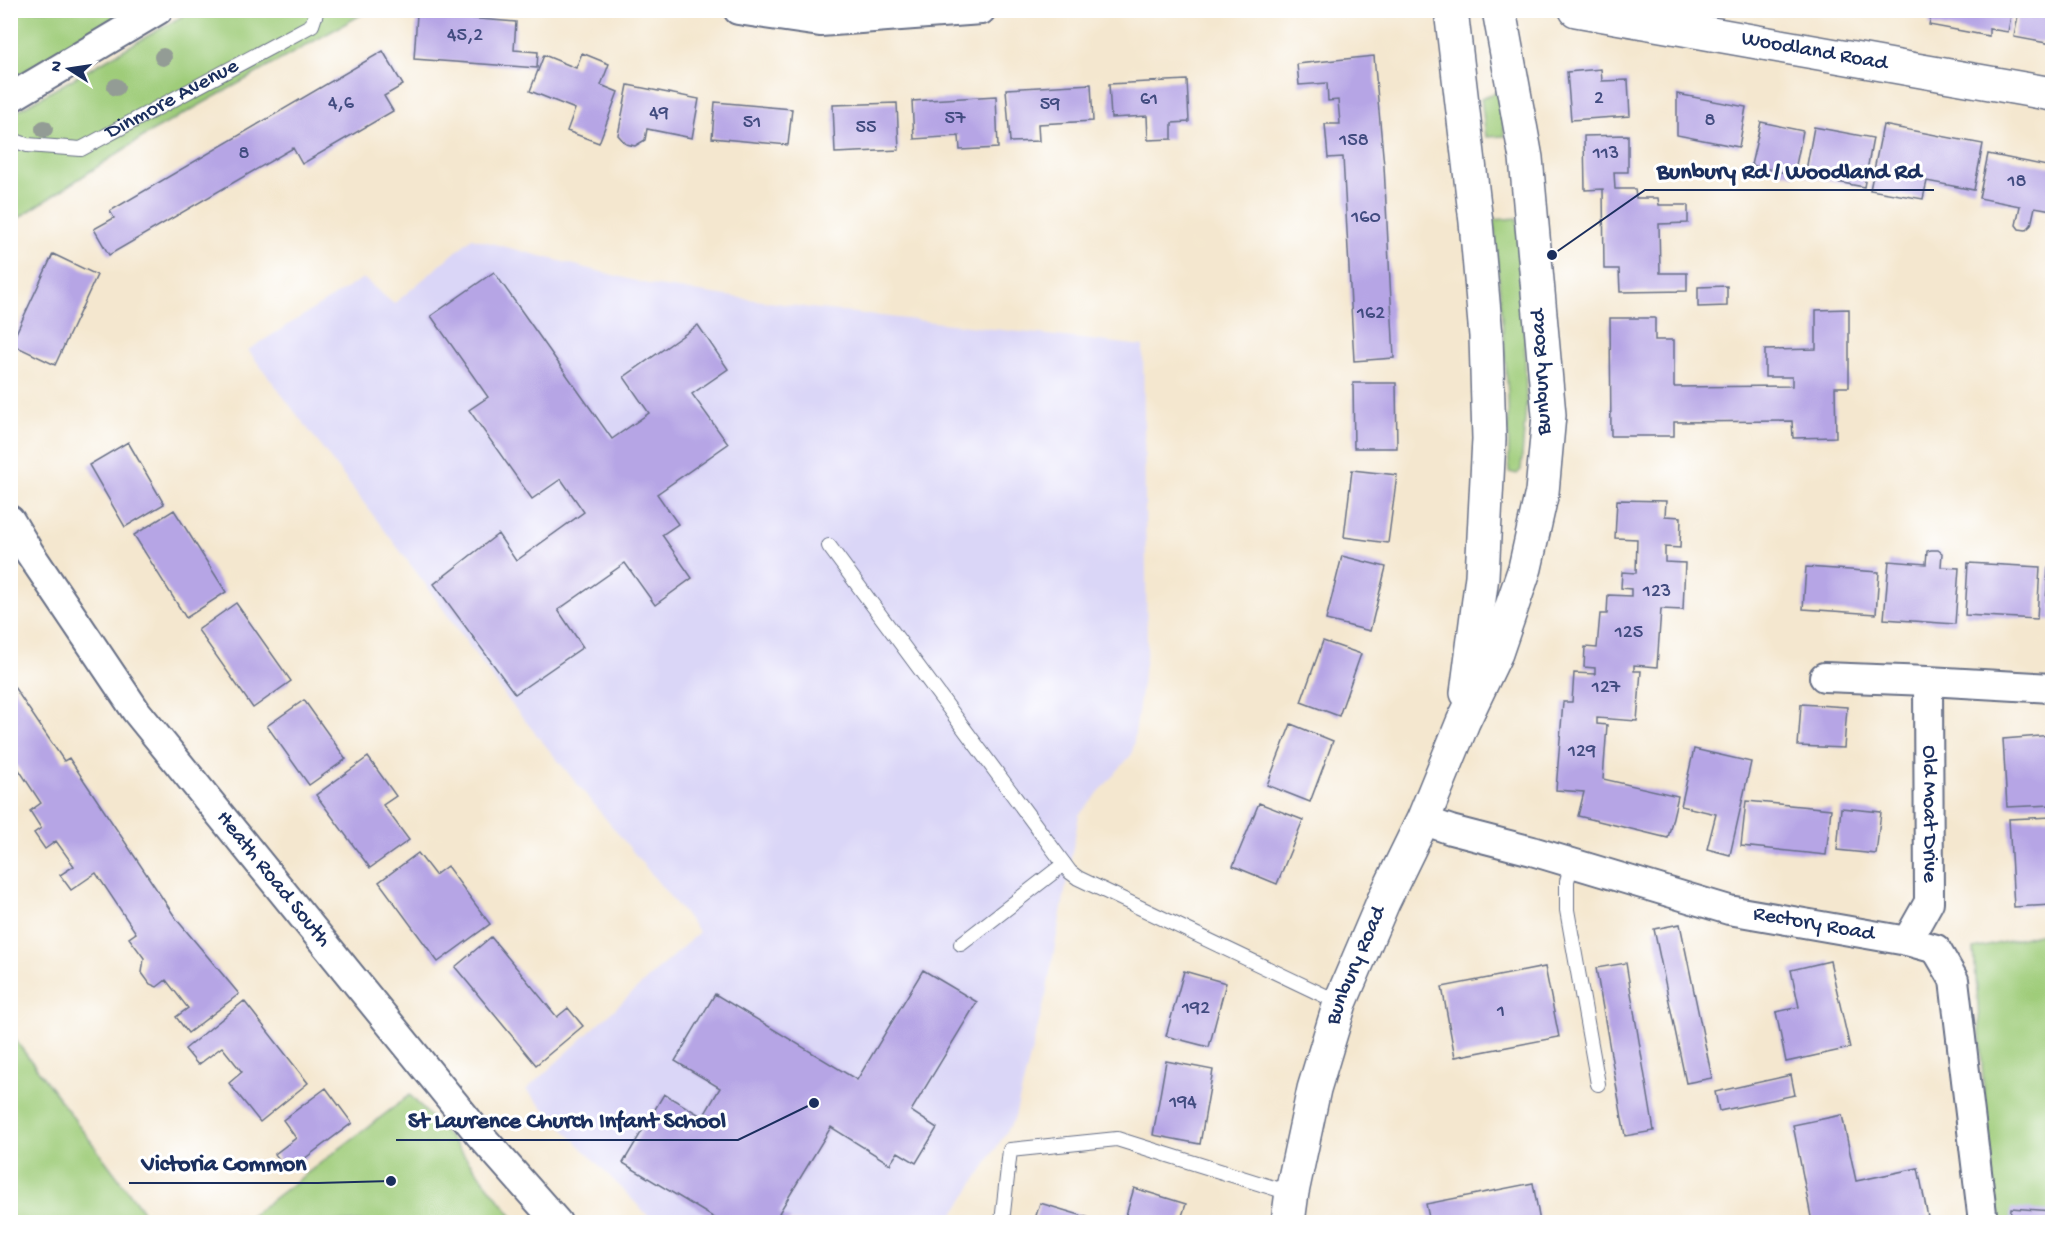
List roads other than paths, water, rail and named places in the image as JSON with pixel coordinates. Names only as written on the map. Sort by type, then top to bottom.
[{"type":"main road","name":"Bunbury Road","points":[[1450,10],[1477,233],[1486,336],[1489,439],[1482,576],[1463,722]]},
{"type":"main road","name":"Bunbury Road","points":[[1290,1208],[1314,1089],[1340,1003],[1383,902],[1423,820],[1463,722],[1496,653],[1525,568],[1542,492],[1548,415],[1526,158],[1499,10]]},
{"type":"main road","name":"Woodland Road","points":[[1576,10],[2052,94]]},
{"type":"street","points":[[10,98],[158,10]]},
{"type":"street","points":[[738,10],[820,22],[981,10]]},
{"type":"street","name":"Heath Road South","points":[[10,520],[136,711],[479,1134],[557,1222]]},
{"type":"street","points":[[1824,677],[2052,688]]},
{"type":"street","name":"Old Moat Drive","points":[[1907,941],[1929,902],[1928,681]]},
{"type":"street","name":"Rectory Road","points":[[1423,820],[1728,910],[1907,941],[1936,950],[1954,980],[1983,1222]]},
{"type":"lane","name":"Dinmore Avenue","points":[[10,140],[27,145],[81,149],[312,25],[317,10]]},
{"type":"lane","points":[[829,546],[1070,872],[1078,878],[1340,1003]]},
{"type":"lane","points":[[1572,863],[1567,881],[1567,910],[1598,1084]]},
{"type":"lane","points":[[961,944],[1064,864]]},
{"type":"lane","points":[[1002,1222],[1010,1150],[1117,1139],[1290,1208]]},
{"type":"place","name":"Bunbury Rd / Woodland Rd","points":[[1552,255]]},
{"type":"place","name":"St Laurence Church Infant School","points":[[814,1103]]},
{"type":"place","name":"Victoria Common","points":[[391,1181]]}]
